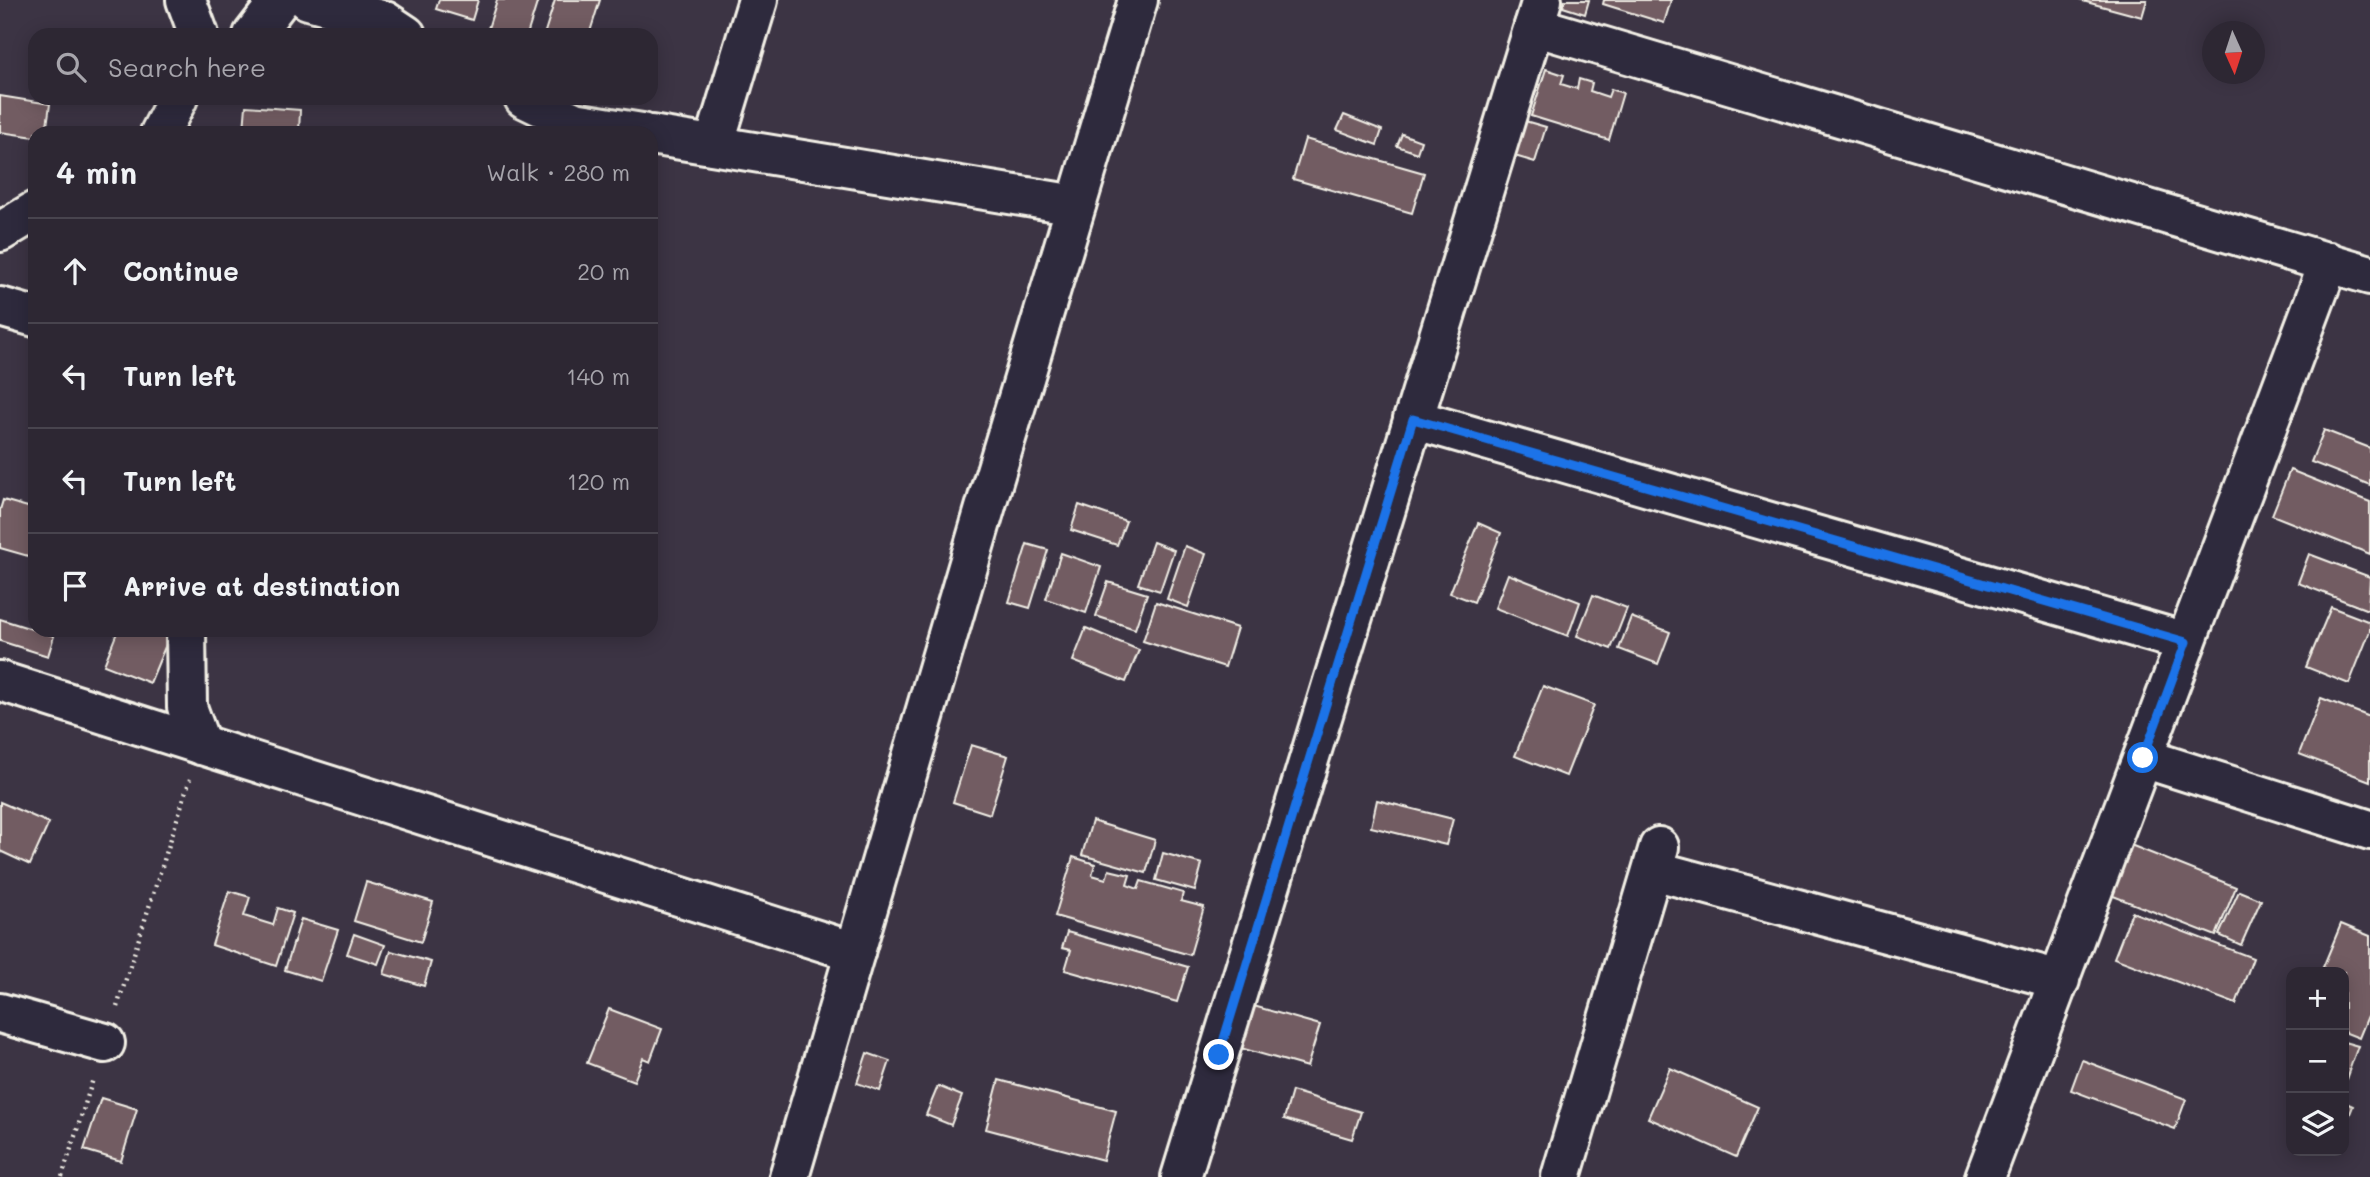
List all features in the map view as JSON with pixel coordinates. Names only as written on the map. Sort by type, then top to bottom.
[{"type":"street","points":[[186,0],[196,28]]},
{"type":"street","points":[[258,28],[280,0]]},
{"type":"street","points":[[308,0],[384,21],[395,28]]},
{"type":"street","points":[[714,145],[758,0]]},
{"type":"street","points":[[789,1177],[1138,0]]},
{"type":"street","points":[[1181,1177],[1538,13],[2370,275]]},
{"type":"street","points":[[539,105],[574,122],[599,126]]},
{"type":"street","points":[[658,136],[1076,205]]},
{"type":"street","points":[[0,232],[28,215]]},
{"type":"street","points":[[1985,1177],[2329,262]]},
{"type":"street","points":[[0,307],[28,315]]},
{"type":"street","points":[[1413,419],[2186,642]]},
{"type":"street","points":[[186,637],[187,708],[201,745]]},
{"type":"street","points":[[0,681],[855,952]]},
{"type":"street","points":[[2143,758],[2370,830]]},
{"type":"street","points":[[1561,1177],[1656,858],[2060,979]]},
{"type":"street","points":[[0,1013],[105,1043]]},
{"type":"path","points":[[62,1177],[201,745]]},
{"type":"building","points":[[439,0],[478,0],[472,20],[436,9]]},
{"type":"building","points":[[497,0],[538,0],[529,28],[488,28]]},
{"type":"building","points":[[555,0],[600,0],[591,28],[546,28]]},
{"type":"building","points":[[1565,0],[1589,0],[1585,14],[1563,7]]},
{"type":"building","points":[[1604,0],[1671,0],[1664,23],[1603,4]]},
{"type":"building","points":[[2079,0],[2147,0],[2142,17]]},
{"type":"building","points":[[1546,69],[1564,75],[1561,84],[1577,89],[1579,79],[1592,83],[1590,91],[1608,97],[1611,89],[1623,93],[1609,140],[1531,116]]},
{"type":"building","points":[[0,96],[28,100],[28,105],[50,105],[47,126],[28,126],[28,136],[0,132]]},
{"type":"building","points":[[246,106],[300,110],[299,126],[244,126]]},
{"type":"building","points":[[1344,115],[1382,130],[1377,145],[1337,130]]},
{"type":"building","points":[[1518,119],[1546,127],[1535,162],[1508,154]]},
{"type":"building","points":[[1402,134],[1421,141],[1417,153],[1397,146]]},
{"type":"building","points":[[1305,139],[1424,173],[1412,213],[1293,179]]},
{"type":"building","points":[[2324,430],[2370,448],[2370,485],[2311,462]]},
{"type":"building","points":[[2290,470],[2370,502],[2370,554],[2272,515]]},
{"type":"building","points":[[3,500],[28,507],[28,556],[0,548],[0,510]]},
{"type":"building","points":[[1079,505],[1126,521],[1117,545],[1071,530]]},
{"type":"building","points":[[1478,523],[1501,533],[1474,602],[1450,593]]},
{"type":"building","points":[[1153,542],[1174,550],[1160,591],[1138,584]]},
{"type":"building","points":[[1027,544],[1048,550],[1030,608],[1009,602]]},
{"type":"building","points":[[1185,546],[1206,554],[1188,607],[1167,599]]},
{"type":"building","points":[[1061,553],[1101,567],[1086,613],[1046,599]]},
{"type":"building","points":[[2309,554],[2370,577],[2368,610],[2298,583]]},
{"type":"building","points":[[1508,574],[1580,602],[1568,636],[1495,608]]},
{"type":"building","points":[[1108,582],[1147,594],[1135,629],[1096,616]]},
{"type":"building","points":[[1593,595],[1627,608],[1611,649],[1577,636]]},
{"type":"building","points":[[1156,602],[1237,628],[1225,667],[1143,641]]},
{"type":"building","points":[[2331,607],[2370,622],[2370,631],[2349,684],[2306,667]]},
{"type":"building","points":[[1631,617],[1670,632],[1658,664],[1619,649]]},
{"type":"building","points":[[0,619],[28,628],[28,637],[54,637],[48,656],[0,641]]},
{"type":"building","points":[[1086,628],[1139,650],[1126,682],[1073,661]]},
{"type":"building","points":[[115,637],[169,637],[150,683],[104,665]]},
{"type":"building","points":[[1543,686],[1594,705],[1566,776],[1515,756]]},
{"type":"building","points":[[2321,698],[2370,717],[2370,781],[2299,754]]},
{"type":"building","points":[[971,745],[1008,756],[990,814],[953,802]]},
{"type":"building","points":[[1377,800],[1453,819],[1446,845],[1371,827]]},
{"type":"building","points":[[0,802],[49,823],[30,865],[0,851]]},
{"type":"building","points":[[1092,821],[1155,840],[1146,873],[1082,855]]},
{"type":"building","points":[[2128,844],[2236,887],[2216,936],[2108,894]]},
{"type":"building","points":[[1163,853],[1202,864],[1195,891],[1156,880]]},
{"type":"building","points":[[1073,857],[1095,864],[1092,875],[1106,879],[1109,870],[1130,875],[1127,885],[1138,889],[1141,881],[1183,893],[1181,901],[1204,907],[1190,955],[1055,916]]},
{"type":"building","points":[[366,882],[433,902],[421,942],[354,921]]},
{"type":"building","points":[[229,891],[250,897],[244,916],[273,925],[278,908],[293,913],[276,966],[212,945]]},
{"type":"building","points":[[2239,891],[2261,900],[2241,945],[2219,935]]},
{"type":"building","points":[[2132,912],[2253,958],[2236,1004],[2114,958]]},
{"type":"building","points":[[301,919],[338,930],[321,981],[285,970]]},
{"type":"building","points":[[2341,924],[2370,936],[2370,1011],[2359,1038],[2349,1034],[2349,967],[2323,967]]},
{"type":"building","points":[[1067,932],[1188,967],[1177,1002],[1065,970],[1071,950],[1062,948]]},
{"type":"building","points":[[354,934],[385,945],[378,964],[347,954]]},
{"type":"building","points":[[391,951],[431,962],[424,986],[384,974]]},
{"type":"building","points":[[1243,1003],[1320,1025],[1307,1067],[1230,1045]]},
{"type":"building","points":[[609,1009],[662,1029],[650,1061],[643,1058],[634,1081],[587,1063]]},
{"type":"building","points":[[2349,1043],[2358,1046],[2349,1071]]},
{"type":"building","points":[[867,1053],[890,1061],[880,1091],[857,1083]]},
{"type":"building","points":[[2082,1060],[2186,1099],[2175,1129],[2071,1090]]},
{"type":"building","points":[[1670,1068],[1758,1107],[1736,1157],[1648,1118]]},
{"type":"building","points":[[999,1080],[1116,1111],[1103,1160],[986,1129]]},
{"type":"building","points":[[938,1086],[962,1096],[951,1125],[926,1115]]},
{"type":"building","points":[[1292,1091],[1361,1112],[1352,1139],[1284,1119]]},
{"type":"building","points":[[101,1098],[137,1109],[121,1161],[84,1150]]},
{"type":"route","points":[[1219,1055],[1413,419],[2186,642],[2143,758]]}]
